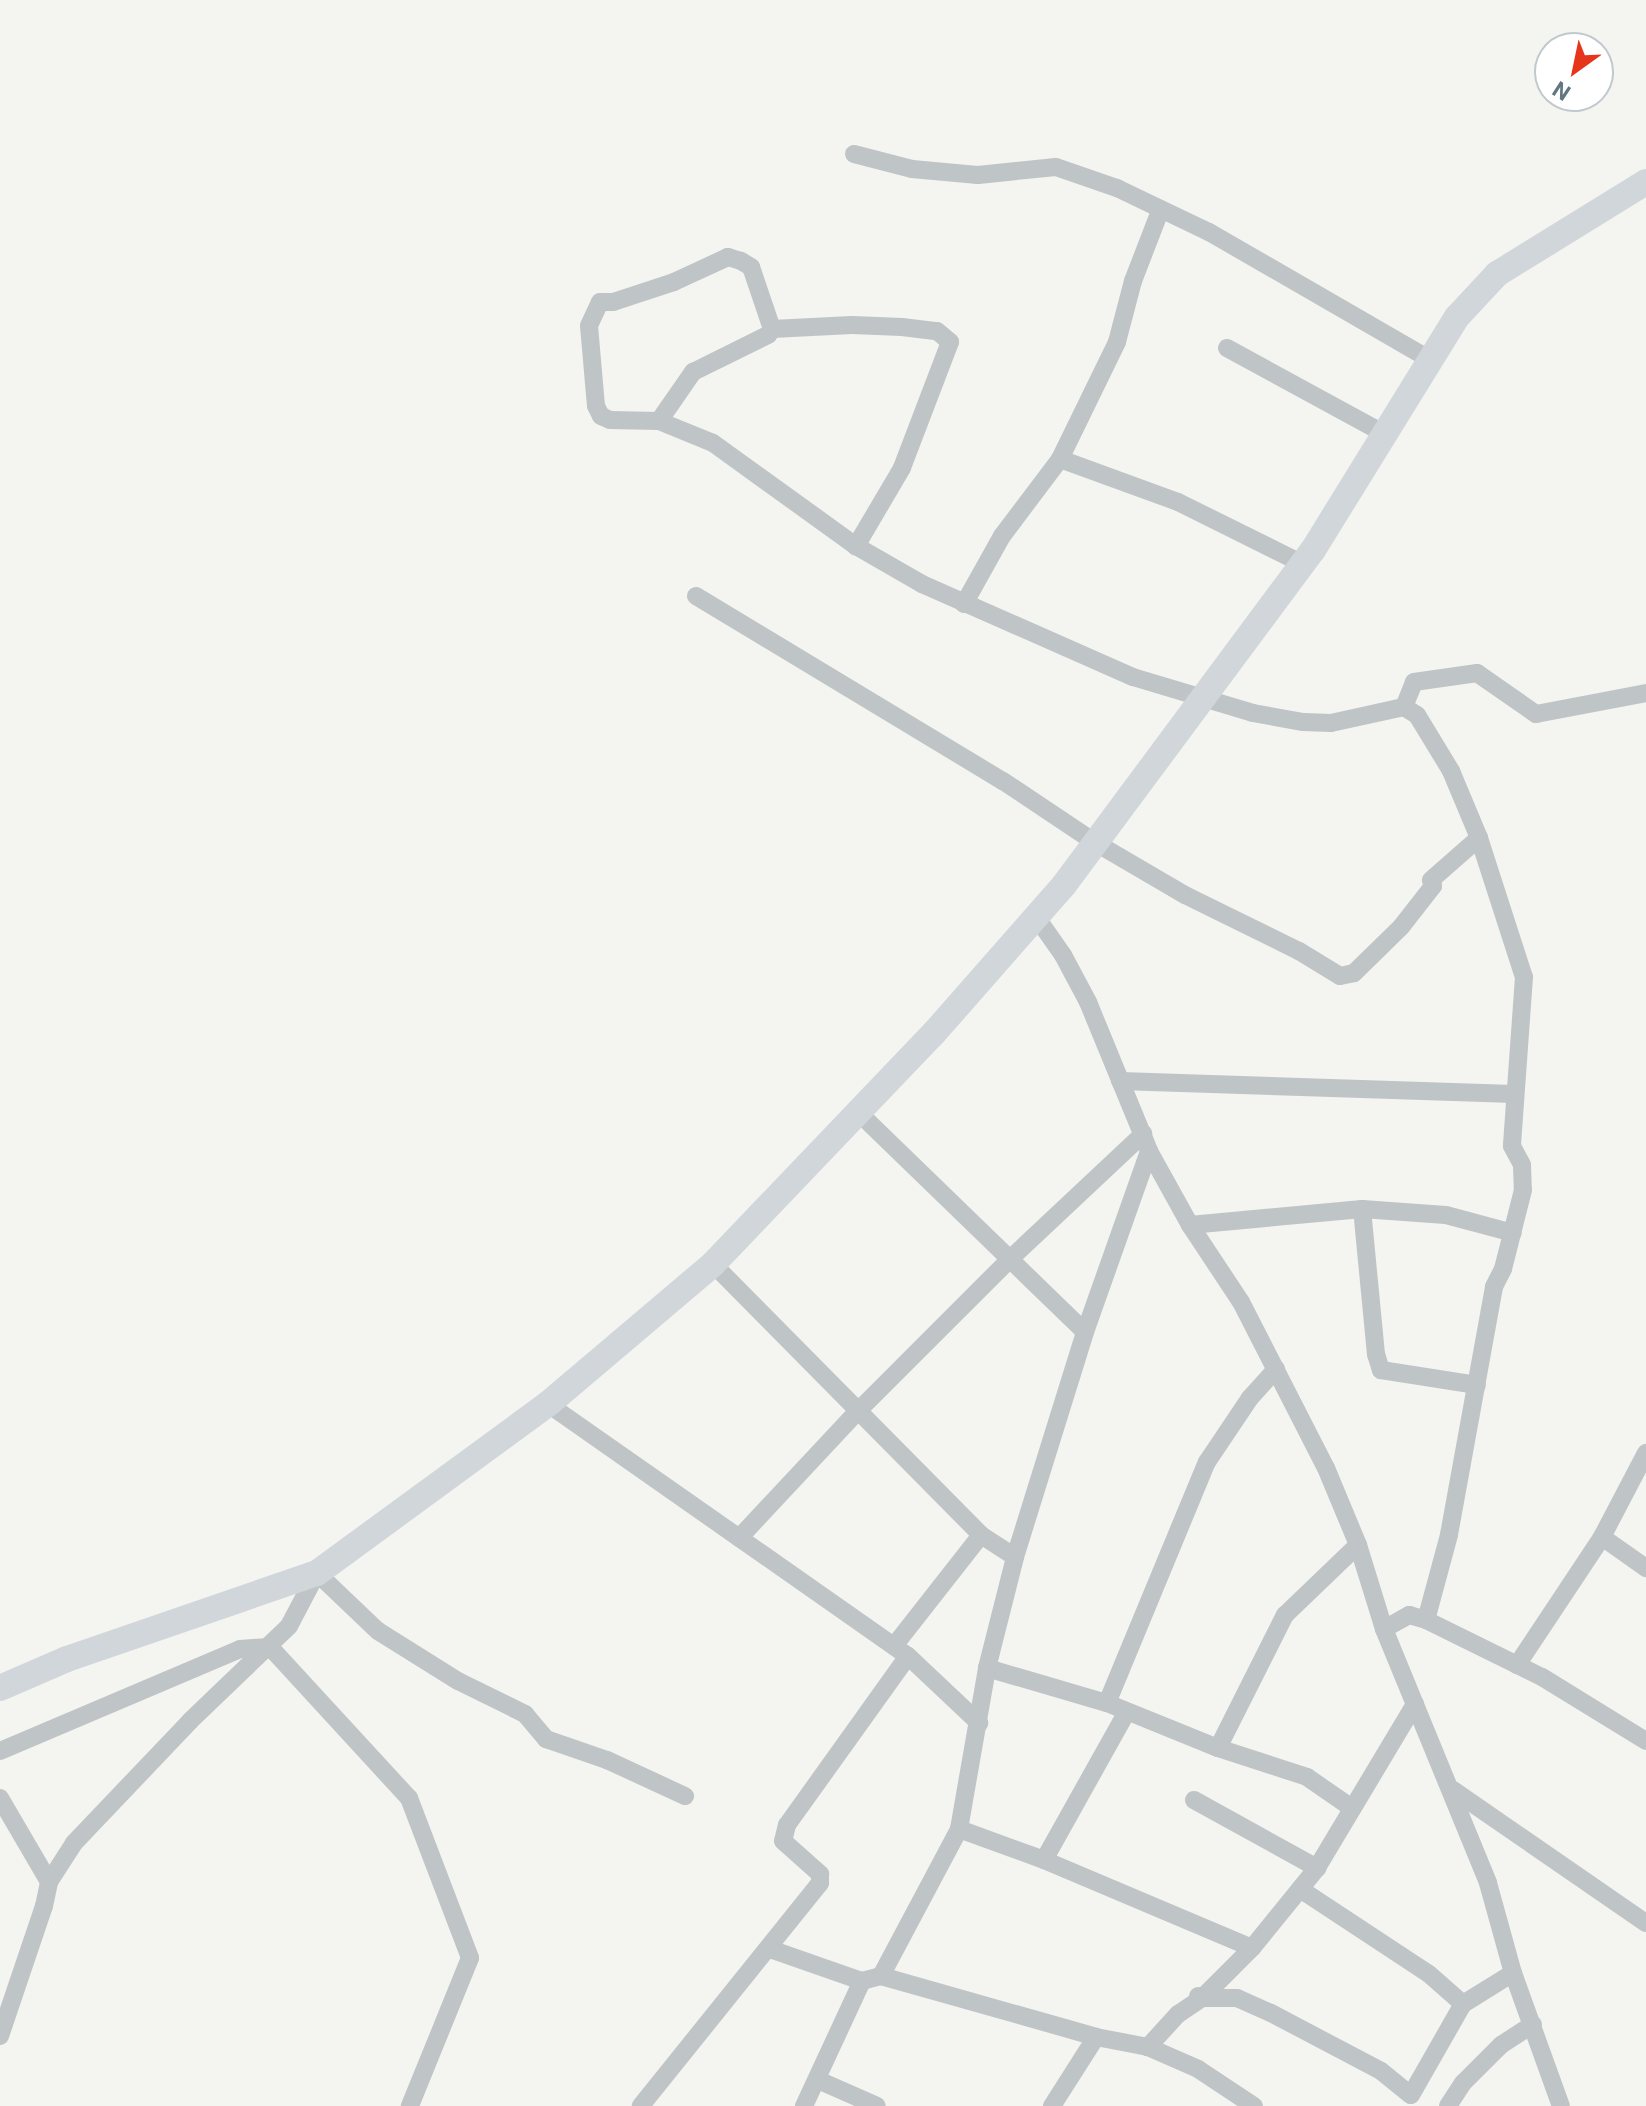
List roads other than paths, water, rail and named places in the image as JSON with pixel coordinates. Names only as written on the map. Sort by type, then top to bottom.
[{"type":"street","points":[[854,154],[912,169],[978,175],[1056,167],[1117,188],[1209,232],[1429,359]]},
{"type":"street","points":[[0,1688],[67,1659],[317,1573],[548,1404],[713,1264],[934,1033],[1037,918],[1096,843],[1303,564],[1457,317],[1497,274],[1646,182]]},
{"type":"street","points":[[964,604],[1002,536],[1060,459],[1117,342],[1133,281],[1160,211]]},
{"type":"street","points":[[772,329],[751,267],[728,257],[674,282],[613,302],[600,302],[589,326],[596,406],[601,416],[610,420],[659,421],[713,443],[856,546],[964,604],[1133,677],[1253,713],[1303,722],[1331,723],[1404,707],[1417,715],[1451,771],[1479,838],[1524,977],[1512,1146],[1522,1165],[1523,1190],[1513,1233],[1494,1287],[1449,1535],[1426,1620]]},
{"type":"street","points":[[772,329],[852,325],[902,327],[937,331],[950,342],[902,468],[856,546]]},
{"type":"street","points":[[659,421],[693,372],[768,335],[772,329]]},
{"type":"street","points":[[1227,348],[1385,434]]},
{"type":"street","points":[[1060,459],[1178,502],[1303,564]]},
{"type":"street","points":[[696,596],[1003,781],[1096,843],[1198,902],[1299,951],[1340,976],[1354,973],[1401,927],[1433,886],[1431,880],[1479,838]]},
{"type":"street","points":[[1404,707],[1414,682],[1477,673],[1536,714],[1646,693]]},
{"type":"street","points":[[1037,918],[1063,955],[1082,990],[1146,1142],[1190,1225],[1241,1302],[1326,1468],[1358,1545],[1384,1629],[1453,1790],[1488,1883],[1513,1973],[1561,2106]]},
{"type":"street","points":[[1120,1081],[1514,1094]]},
{"type":"street","points":[[858,1112],[1085,1332]]},
{"type":"street","points":[[739,1538],[857,1412],[1010,1259],[1146,1142]]},
{"type":"street","points":[[881,1976],[959,1829],[987,1668],[1015,1557],[1146,1142]]},
{"type":"street","points":[[1190,1225],[1362,1209],[1446,1215],[1513,1233]]},
{"type":"street","points":[[1362,1209],[1376,1354],[1381,1370],[1477,1385]]},
{"type":"street","points":[[713,1264],[981,1535],[1015,1557]]},
{"type":"street","points":[[1107,1703],[1207,1462],[1250,1398],[1276,1369]]},
{"type":"street","points":[[548,1404],[901,1651],[979,1723]]},
{"type":"street","points":[[1517,1665],[1602,1537],[1646,1453]]},
{"type":"street","points":[[641,2106],[820,1883],[820,1874],[783,1841],[787,1825],[981,1535]]},
{"type":"street","points":[[1602,1537],[1646,1568]]},
{"type":"street","points":[[1218,1748],[1285,1615],[1358,1545]]},
{"type":"street","points":[[0,2036],[44,1906],[49,1882],[74,1843],[138,1774],[289,1626],[317,1573]]},
{"type":"street","points":[[317,1573],[378,1631],[458,1681],[525,1714],[546,1739],[607,1760],[685,1796]]},
{"type":"street","points":[[1384,1629],[1409,1615],[1426,1620],[1571,1693],[1646,1741]]},
{"type":"street","points":[[0,1751],[240,1649],[270,1647]]},
{"type":"street","points":[[270,1647],[409,1798],[470,1958],[410,2106]]},
{"type":"street","points":[[987,1668],[1107,1703],[1218,1748],[1268,1761],[1307,1777],[1352,1808]]},
{"type":"street","points":[[1148,2047],[1178,2014],[1252,1948],[1317,1868],[1415,1704]]},
{"type":"street","points":[[1044,1860],[1126,1713]]},
{"type":"street","points":[[1453,1790],[1646,1923]]},
{"type":"street","points":[[0,1798],[49,1882]]},
{"type":"street","points":[[1194,1800],[1317,1868]]},
{"type":"street","points":[[959,1829],[1044,1860],[1252,1948]]},
{"type":"street","points":[[1300,1889],[1429,1974],[1463,2004]]},
{"type":"street","points":[[770,1949],[862,1981],[881,1976],[1096,2037],[1148,2047],[1198,2069],[1254,2106]]},
{"type":"street","points":[[1200,1997],[1237,1998],[1271,2013],[1381,2071],[1412,2100],[1463,2004],[1513,1973]]},
{"type":"street","points":[[804,2106],[862,1981]]},
{"type":"street","points":[[1448,2106],[1463,2083],[1501,2045],[1533,2024]]},
{"type":"street","points":[[1052,2106],[1096,2037]]},
{"type":"street","points":[[818,2080],[877,2106]]}]
